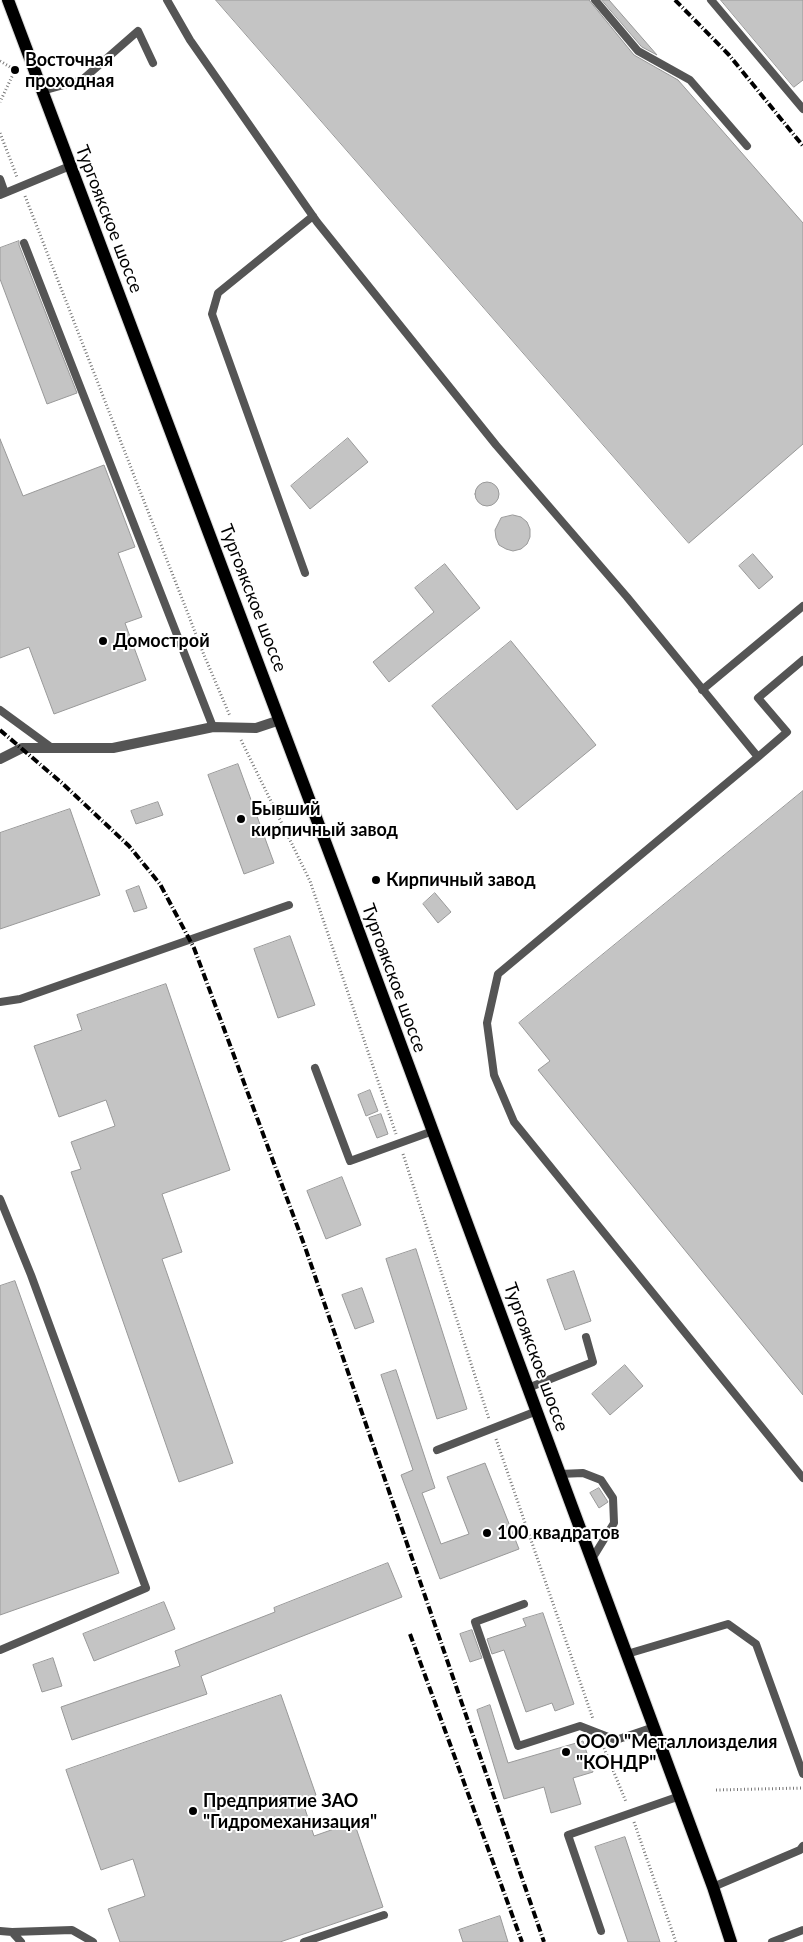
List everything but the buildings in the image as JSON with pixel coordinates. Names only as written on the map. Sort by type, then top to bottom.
[{"type":"main road","name":"Тургоякское шоссе","points":[[8,0],[280,720],[592,1558],[713,1887],[731,1942]]},
{"type":"street","points":[[0,759],[22,748],[113,748],[213,726],[256,728],[280,720]]},
{"type":"lane","points":[[167,0],[196,48],[313,216],[496,445],[626,597],[758,757]]},
{"type":"lane","points":[[595,0],[638,51],[690,80],[747,146]]},
{"type":"lane","points":[[711,0],[803,109]]},
{"type":"lane","points":[[42,91],[82,80],[138,31],[153,63]]},
{"type":"lane","points":[[0,179],[2,194],[70,166]]},
{"type":"lane","points":[[305,573],[212,314],[218,293],[313,216]]},
{"type":"lane","points":[[24,243],[213,726]]},
{"type":"lane","points":[[702,690],[803,606]]},
{"type":"lane","points":[[803,660],[758,698],[787,732],[498,974],[487,1023],[494,1076],[514,1122],[803,1478]]},
{"type":"lane","points":[[0,710],[52,748]]},
{"type":"lane","points":[[0,1002],[20,999],[289,905]]},
{"type":"lane","points":[[315,1068],[350,1161],[433,1131]]},
{"type":"lane","points":[[0,1199],[32,1275],[146,1588],[0,1650]]},
{"type":"lane","points":[[528,1388],[593,1362],[586,1337]]},
{"type":"lane","points":[[436,1450],[537,1412]]},
{"type":"lane","points":[[560,1474],[583,1474],[601,1480],[612,1498],[614,1523],[592,1558]]},
{"type":"lane","points":[[524,1604],[475,1622],[518,1746],[580,1726],[616,1740],[654,1727]]},
{"type":"lane","points":[[627,1654],[728,1624],[756,1644],[803,1774]]},
{"type":"lane","points":[[601,1931],[568,1834],[680,1796]]},
{"type":"lane","points":[[713,1887],[800,1850],[803,1846]]},
{"type":"lane","points":[[304,1942],[384,1915]]},
{"type":"lane","points":[[0,1931],[72,1930],[93,1942]]},
{"type":"lane","points":[[772,1942],[803,1930]]},
{"type":"lane","points":[[12,1932],[21,1942]]},
{"type":"path","points":[[0,61],[15,70],[0,102]]},
{"type":"path","points":[[0,133],[200,646],[235,728],[310,881],[492,1428],[598,1733],[630,1813],[676,1942]]},
{"type":"path","points":[[716,1790],[803,1788]]},
{"type":"railway","points":[[675,0],[729,55],[803,146]]},
{"type":"railway","points":[[0,730],[63,784],[129,846],[160,884],[194,948],[305,1247],[544,1942]]},
{"type":"railway","points":[[410,1634],[522,1942]]},
{"type":"place","name":"Восточная проходная","points":[[15,70]]},
{"type":"place","name":"Домострой","points":[[103,641]]},
{"type":"place","name":"Бывший кирпичный завод","points":[[241,819]]},
{"type":"place","name":"Кирпичный завод","points":[[376,880]]},
{"type":"place","name":"100 квадратов","points":[[487,1533]]},
{"type":"place","name":"ООО \"Металлоизделия \"КОНДР\"","points":[[566,1752]]},
{"type":"place","name":"Предприятие ЗАО \"Гидромеханизация\"","points":[[193,1811]]}]
